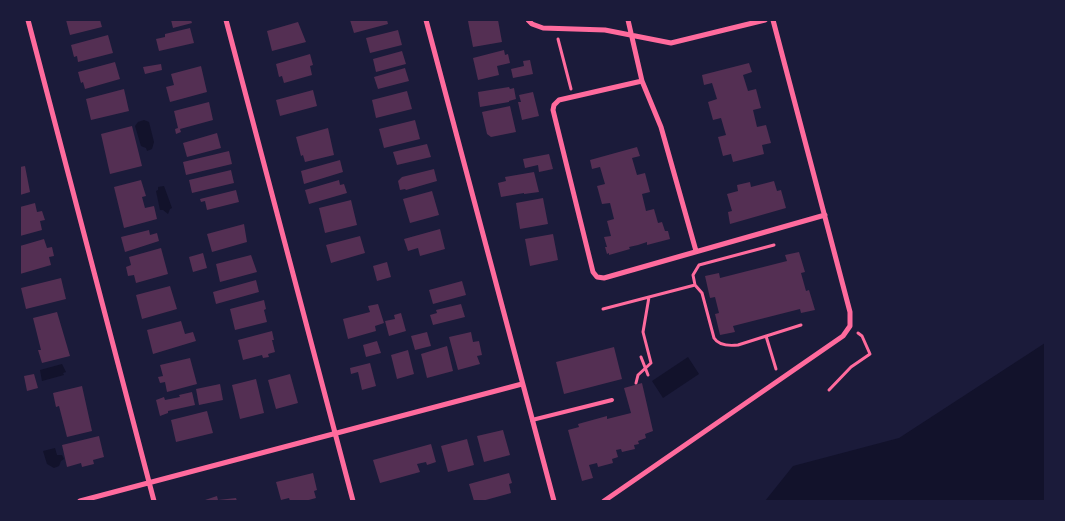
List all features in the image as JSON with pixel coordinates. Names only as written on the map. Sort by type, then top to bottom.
[{"type":"street","points":[[28,20],[154,501]]},
{"type":"street","points":[[226,20],[353,501]]},
{"type":"street","points":[[426,20],[554,501]]},
{"type":"street","points":[[528,20],[532,24],[543,28],[605,30],[671,43],[765,20]]},
{"type":"street","points":[[628,20],[642,81],[661,127],[696,251]]},
{"type":"street","points":[[604,501],[843,336],[850,326],[850,312],[773,20]]},
{"type":"street","points":[[642,81],[559,100],[552,110],[593,272],[597,277],[604,278],[825,215]]},
{"type":"street","points":[[80,501],[522,384]]},
{"type":"lane","points":[[532,420],[612,400]]},
{"type":"path","points":[[558,38],[568,73]]},
{"type":"path","points":[[774,245],[699,265],[693,275],[695,285],[702,293],[714,338],[719,343],[733,346],[801,325]]},
{"type":"path","points":[[603,309],[695,285]]},
{"type":"path","points":[[636,384],[638,375],[651,363],[643,332],[649,297]]},
{"type":"path","points":[[829,390],[851,367],[870,354],[862,336],[850,326]]},
{"type":"path","points":[[766,336],[776,370]]},
{"type":"path","points":[[641,356],[648,375]]},
{"type":"shaded area","points":[[144,120],[149,122],[154,142],[152,149],[147,151],[146,148],[141,146],[135,126],[138,122]]},
{"type":"shaded area","points":[[164,186],[172,208],[168,214],[160,210],[156,191],[158,187]]},
{"type":"shaded area","points":[[1045,343],[1045,501],[765,501],[793,466],[899,438]]},
{"type":"shaded area","points":[[688,357],[699,374],[663,398],[652,381]]},
{"type":"shaded area","points":[[62,364],[66,372],[63,373],[64,375],[42,381],[40,370]]},
{"type":"shaded area","points":[[55,448],[57,455],[62,455],[64,459],[59,466],[54,468],[47,464],[43,451]]},
{"type":"building","points":[[66,20],[100,20],[102,27],[70,35]]},
{"type":"building","points":[[171,20],[191,20],[192,23],[173,28]]},
{"type":"building","points":[[350,20],[387,20],[388,24],[354,33]]},
{"type":"building","points":[[498,20],[502,42],[473,47],[468,21]]},
{"type":"building","points":[[298,22],[306,42],[272,51],[267,31]]},
{"type":"building","points":[[190,28],[194,43],[159,51],[156,39],[165,37],[165,34]]},
{"type":"building","points":[[398,30],[402,45],[370,53],[366,38]]},
{"type":"building","points":[[108,35],[113,53],[78,62],[77,56],[74,57],[71,45]]},
{"type":"building","points":[[504,50],[505,55],[508,54],[510,63],[497,66],[499,75],[478,80],[473,58]]},
{"type":"building","points":[[402,51],[406,64],[376,72],[373,59]]},
{"type":"building","points":[[310,54],[313,65],[310,66],[312,75],[284,83],[282,76],[279,77],[276,64]]},
{"type":"building","points":[[530,60],[533,74],[513,78],[511,69],[524,66],[523,61]]},
{"type":"building","points":[[115,62],[120,79],[85,89],[78,72]]},
{"type":"building","points":[[749,63],[752,72],[743,75],[748,91],[756,89],[761,108],[753,110],[757,127],[766,125],[771,143],[762,145],[764,154],[733,162],[731,154],[723,156],[718,137],[726,135],[721,118],[713,120],[708,102],[717,99],[712,83],[704,85],[702,75]]},
{"type":"building","points":[[161,64],[162,70],[145,74],[143,67]]},
{"type":"building","points":[[201,66],[207,92],[170,102],[166,87],[174,85],[171,74]]},
{"type":"building","points":[[405,68],[409,81],[378,89],[374,77]]},
{"type":"building","points":[[509,87],[510,89],[514,88],[516,99],[480,107],[478,92]]},
{"type":"building","points":[[124,89],[129,111],[91,120],[86,99]]},
{"type":"building","points":[[313,90],[317,106],[280,116],[276,100]]},
{"type":"building","points":[[407,91],[412,109],[376,118],[372,100]]},
{"type":"building","points":[[533,92],[539,116],[522,120],[518,102],[521,102],[519,95]]},
{"type":"building","points":[[209,102],[213,120],[180,129],[181,132],[176,134],[175,129],[178,128],[174,111]]},
{"type":"building","points":[[510,106],[516,132],[491,137],[487,134],[482,112]]},
{"type":"building","points":[[415,120],[420,139],[384,148],[379,129]]},
{"type":"building","points":[[132,126],[142,166],[110,174],[101,134]]},
{"type":"building","points":[[328,128],[334,155],[305,162],[303,155],[301,156],[296,137]]},
{"type":"building","points":[[217,133],[221,148],[187,157],[183,143]]},
{"type":"building","points":[[427,144],[431,157],[397,165],[393,152]]},
{"type":"building","points":[[637,147],[640,156],[632,158],[637,175],[645,173],[650,192],[642,194],[646,211],[654,209],[658,223],[662,222],[665,231],[668,231],[670,239],[647,245],[647,242],[609,255],[605,247],[607,247],[604,237],[611,236],[607,221],[614,219],[610,203],[602,204],[597,186],[605,184],[600,167],[592,169],[590,160]]},
{"type":"building","points":[[229,151],[232,164],[186,175],[183,162]]},
{"type":"building","points":[[549,154],[553,169],[539,172],[538,165],[525,168],[523,159]]},
{"type":"building","points":[[340,160],[343,172],[304,184],[301,171]]},
{"type":"building","points":[[25,166],[30,192],[20,195],[20,167]]},
{"type":"building","points":[[434,169],[437,181],[400,190],[398,181],[402,177]]},
{"type":"building","points":[[231,170],[234,183],[192,193],[189,180]]},
{"type":"building","points":[[534,172],[539,192],[501,197],[498,183],[506,181],[505,177]]},
{"type":"building","points":[[141,180],[146,196],[142,197],[145,208],[154,206],[157,219],[124,228],[114,187]]},
{"type":"building","points":[[339,180],[340,185],[344,184],[347,193],[309,204],[305,190]]},
{"type":"building","points":[[774,181],[777,191],[781,190],[786,208],[730,224],[728,212],[732,211],[727,194],[738,191],[737,185],[750,182],[751,187]]},
{"type":"building","points":[[236,190],[239,202],[207,210],[205,201],[201,202],[200,199]]},
{"type":"building","points":[[432,191],[439,215],[410,223],[403,199]]},
{"type":"building","points":[[543,198],[548,224],[520,229],[516,203]]},
{"type":"building","points":[[351,200],[357,225],[325,233],[319,208]]},
{"type":"building","points":[[35,203],[37,212],[42,211],[45,220],[40,221],[42,230],[20,236],[20,207]]},
{"type":"building","points":[[244,224],[247,242],[212,252],[207,234]]},
{"type":"building","points":[[440,229],[445,249],[420,256],[418,248],[408,251],[404,239]]},
{"type":"building","points":[[149,230],[150,235],[157,233],[159,241],[125,252],[121,237]]},
{"type":"building","points":[[553,234],[558,260],[530,266],[525,239]]},
{"type":"building","points":[[360,236],[365,253],[331,263],[326,245]]},
{"type":"building","points":[[44,239],[47,248],[52,247],[54,256],[49,257],[51,265],[20,274],[20,246]]},
{"type":"building","points":[[161,248],[168,274],[136,283],[134,275],[128,276],[126,267],[131,265],[129,257]]},
{"type":"building","points":[[799,252],[805,272],[801,273],[806,291],[809,290],[815,310],[801,313],[800,309],[733,326],[735,332],[720,335],[715,314],[719,313],[715,297],[710,298],[705,276],[719,273],[720,278],[787,261],[785,255]]},
{"type":"building","points":[[203,253],[207,268],[193,272],[189,257]]},
{"type":"building","points":[[251,255],[257,272],[220,282],[216,264]]},
{"type":"building","points":[[387,262],[391,277],[377,281],[373,266]]},
{"type":"building","points":[[61,278],[66,299],[26,309],[21,288]]},
{"type":"building","points":[[256,280],[259,292],[216,304],[213,292]]},
{"type":"building","points":[[462,281],[466,295],[433,304],[429,290]]},
{"type":"building","points":[[170,286],[177,309],[142,319],[136,295]]},
{"type":"building","points":[[264,300],[267,322],[235,330],[230,309]]},
{"type":"building","points":[[378,304],[384,323],[375,326],[376,331],[348,339],[343,319],[370,312],[368,306]]},
{"type":"building","points":[[461,304],[465,317],[433,325],[430,315],[437,313],[436,310]]},
{"type":"building","points":[[57,312],[70,356],[42,363],[38,350],[41,350],[33,318]]},
{"type":"building","points":[[401,313],[406,331],[389,336],[385,321],[395,319],[394,315]]},
{"type":"building","points":[[181,321],[185,334],[193,332],[196,341],[153,354],[147,330]]},
{"type":"building","points":[[272,331],[275,352],[268,354],[269,357],[263,358],[262,355],[243,360],[238,340]]},
{"type":"building","points":[[427,332],[431,346],[415,350],[411,336]]},
{"type":"building","points":[[471,332],[473,342],[479,341],[482,355],[477,356],[480,364],[458,370],[449,337]]},
{"type":"building","points":[[377,341],[381,353],[366,357],[363,345]]},
{"type":"building","points":[[447,346],[453,371],[427,378],[421,354]]},
{"type":"building","points":[[614,347],[622,379],[564,394],[556,362]]},
{"type":"building","points":[[408,350],[414,374],[397,379],[391,355]]},
{"type":"building","points":[[190,358],[197,384],[167,392],[165,382],[160,383],[158,377],[163,376],[160,365]]},
{"type":"building","points":[[370,363],[376,386],[362,390],[358,372],[351,374],[350,368]]},
{"type":"building","points":[[34,374],[38,388],[27,391],[24,376]]},
{"type":"building","points":[[290,374],[298,403],[276,409],[268,380]]},
{"type":"building","points":[[256,379],[264,413],[240,419],[232,385]]},
{"type":"building","points":[[642,383],[653,431],[645,434],[646,438],[638,441],[639,444],[634,445],[635,449],[622,452],[621,449],[616,450],[618,457],[612,459],[613,463],[598,467],[597,463],[589,465],[593,478],[582,481],[568,430],[579,427],[578,424],[607,416],[607,419],[631,413],[624,388]]},
{"type":"building","points":[[220,384],[223,400],[199,405],[196,389]]},
{"type":"building","points":[[82,386],[92,431],[67,437],[59,406],[56,407],[53,393]]},
{"type":"building","points":[[192,392],[195,405],[168,411],[168,413],[160,416],[156,400],[164,397],[165,400],[180,397],[179,395]]},
{"type":"building","points":[[207,411],[213,433],[176,442],[171,420]]},
{"type":"building","points":[[503,430],[510,455],[484,462],[477,436]]},
{"type":"building","points":[[99,436],[104,457],[93,460],[94,464],[82,467],[81,463],[67,467],[62,445]]},
{"type":"building","points":[[467,439],[474,465],[448,472],[441,446]]},
{"type":"building","points":[[431,444],[436,462],[427,465],[426,462],[417,464],[420,472],[380,483],[373,460]]},
{"type":"building","points":[[313,473],[317,490],[314,491],[316,498],[305,501],[290,501],[289,498],[281,500],[276,482]]},
{"type":"building","points":[[509,473],[512,483],[509,484],[511,493],[482,501],[474,501],[469,484]]},
{"type":"building","points":[[217,496],[218,500],[236,498],[237,501],[202,501]]}]
